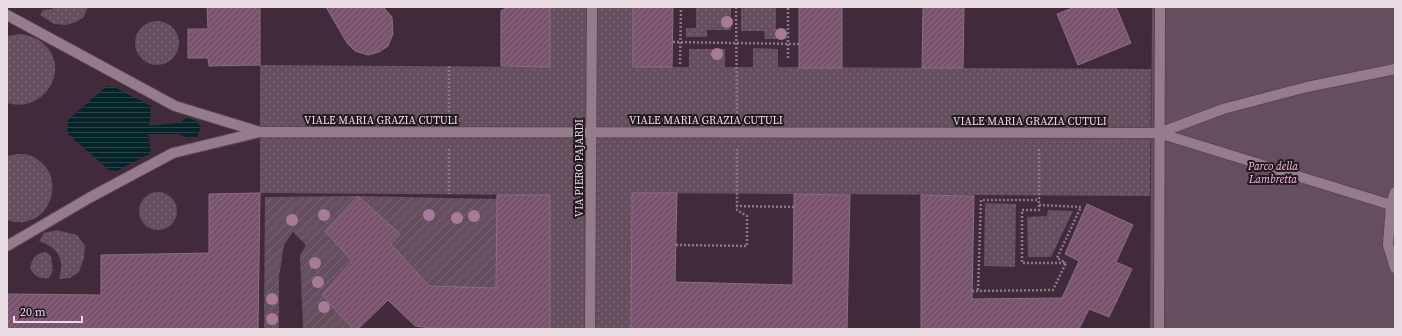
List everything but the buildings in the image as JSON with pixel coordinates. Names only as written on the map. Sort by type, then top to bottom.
[{"type":"street","name":"VIA PIERO PAJARDI","points":[[590,329],[592,7]]},
{"type":"street","points":[[1159,329],[1155,133],[1160,7]]},
{"type":"street","points":[[7,15],[175,106],[260,132]]},
{"type":"street","points":[[1155,133],[1223,109],[1307,87],[1395,70]]},
{"type":"street","name":"VIALE MARIA GRAZIA CUTULI","points":[[260,132],[1155,133]]},
{"type":"street","points":[[7,246],[89,198],[173,154],[260,132]]},
{"type":"street","points":[[1155,133],[1391,205]]},
{"type":"street","points":[[1395,192],[1391,205],[1388,245],[1395,268]]},
{"type":"path","points":[[680,64],[681,7]]},
{"type":"path","points":[[676,245],[746,246],[747,216],[737,210],[736,206],[736,7]]},
{"type":"path","points":[[788,7],[788,58]]},
{"type":"path","points":[[673,42],[799,44]]},
{"type":"path","points":[[1040,133],[1039,210],[1022,210],[1022,263],[1066,263]]},
{"type":"path","points":[[978,290],[981,200],[1039,200]]},
{"type":"path","points":[[1039,205],[1081,207],[1057,258],[1066,263]]},
{"type":"path","points":[[736,206],[794,207]]},
{"type":"path","points":[[972,291],[1053,290],[1066,263]]},
{"type":"green space","points":[[54,7],[88,7],[84,17],[76,22],[66,25],[54,24],[40,15],[43,10],[52,9]]},
{"type":"green space","points":[[550,7],[633,7],[634,67],[689,67],[689,49],[725,49],[725,67],[753,67],[753,48],[778,49],[778,67],[1151,69],[1150,196],[632,193],[631,329],[550,329],[550,195],[260,193],[260,65],[550,67]]},
{"type":"green space","points":[[696,7],[731,7],[731,30],[707,30],[707,37],[686,37],[686,28],[696,28]]},
{"type":"green space","points":[[741,7],[776,7],[776,29],[786,29],[786,39],[765,39],[764,31],[741,31]]},
{"type":"green space","name":"Parco della Lambretta","points":[[1152,7],[1395,7],[1395,329],[1150,329]]},
{"type":"green space","points":[[157,21],[169,25],[175,31],[179,43],[175,55],[169,61],[157,65],[145,61],[139,55],[135,43],[139,31],[145,25]]},
{"type":"green space","points":[[21,34],[31,36],[42,42],[52,54],[55,65],[54,77],[50,87],[43,96],[33,102],[21,105],[7,103],[7,36]]},
{"type":"green space","points":[[17,154],[29,155],[42,163],[50,174],[52,187],[50,200],[44,211],[34,219],[22,222],[7,220],[7,156]]},
{"type":"green space","points":[[154,192],[162,192],[172,197],[176,204],[176,218],[172,225],[162,230],[154,230],[144,225],[142,222],[139,215],[139,207],[144,197],[147,195]]},
{"type":"green space","points":[[358,196],[497,199],[496,288],[429,286],[391,244],[400,234]]},
{"type":"green space","points":[[358,196],[325,231],[352,261],[323,295],[353,329],[303,329],[300,255],[306,245],[293,232],[284,245],[279,277],[279,329],[264,329],[265,197]]},
{"type":"green space","points":[[985,203],[1016,204],[1015,267],[984,266]]},
{"type":"green space","points":[[1048,210],[1073,211],[1051,257],[1028,257],[1027,217],[1047,216]]},
{"type":"green space","points":[[57,230],[77,235],[85,246],[84,258],[79,272],[70,278],[59,279],[61,265],[58,255],[51,247],[39,241],[44,233]]},
{"type":"green space","points":[[45,252],[51,256],[53,270],[49,278],[38,277],[30,268],[34,257]]},
{"type":"shaded area","points":[[107,86],[116,88],[151,106],[149,126],[179,123],[187,118],[196,121],[201,127],[197,137],[189,139],[179,134],[148,134],[151,153],[117,171],[109,170],[67,133],[68,120]]}]
